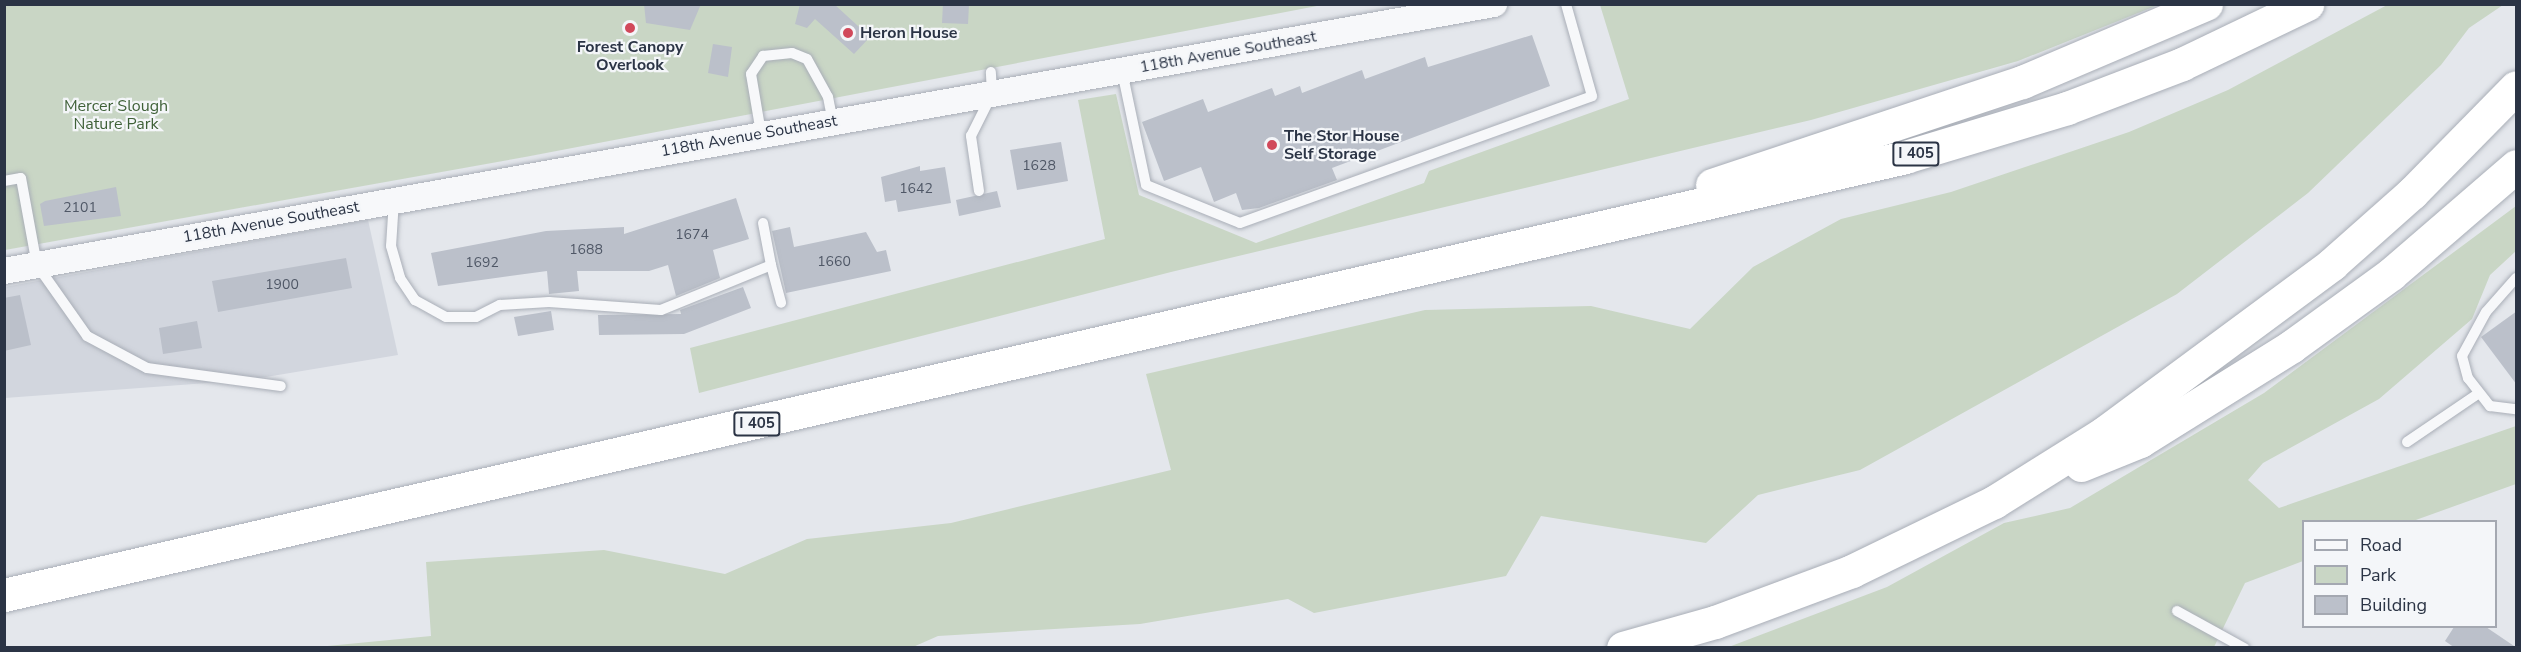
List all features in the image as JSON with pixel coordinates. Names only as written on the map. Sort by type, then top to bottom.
[{"type":"highway","points":[[1509,252],[2022,82],[2206,4]]},
{"type":"highway","name":"I 405","points":[[4,595],[1509,252],[1905,157],[2067,108],[2182,64],[2307,4]]},
{"type":"highway","points":[[1623,648],[1715,622],[1852,571],[1954,525],[2104,433],[2332,264],[2412,193],[2517,87]]},
{"type":"highway","points":[[1994,502],[2140,441],[2292,346],[2391,274],[2517,166]]},
{"type":"street","name":"118th Avenue Southeast","points":[[4,271],[761,133],[833,122],[992,83],[1122,71],[1494,4]]},
{"type":"lane","points":[[1122,71],[1146,185],[1240,223],[1592,96],[1566,4]]},
{"type":"lane","points":[[761,133],[752,74],[763,56],[792,53],[807,59],[828,97],[833,122]]},
{"type":"lane","points":[[979,191],[970,136],[992,83]]},
{"type":"lane","points":[[4,181],[21,178],[37,265],[87,336],[147,368],[281,386]]},
{"type":"lane","points":[[394,200],[390,246],[400,278],[415,300],[446,316],[476,317],[500,305],[549,302],[661,309],[771,264]]},
{"type":"lane","points":[[763,223],[781,303]]},
{"type":"lane","points":[[2517,278],[2486,312],[2462,356],[2479,393],[2498,410],[2517,409]]},
{"type":"lane","points":[[2407,442],[2479,393]]},
{"type":"lane","points":[[2177,611],[2244,648]]},
{"type":"shaded area","points":[[368,220],[398,355],[248,380],[5,398],[5,287]]},
{"type":"green space","points":[[2389,4],[2503,5],[2469,28],[2441,65],[2308,193],[2177,294],[1860,470],[1758,495],[1706,543],[1541,516],[1506,576],[1314,613],[1288,599],[1140,624],[938,636],[913,647],[317,647],[431,636],[426,562],[604,550],[725,574],[807,539],[951,523],[1171,470],[1146,374],[1425,310],[1591,306],[1690,329],[1753,267],[1841,219],[1951,192],[2129,132],[2228,90]]},
{"type":"green space","name":"Mercer Slough Nature Park","points":[[5,5],[1322,5],[525,157],[5,250]]},
{"type":"green space","points":[[1600,5],[2158,5],[2018,61],[1811,120],[1171,272],[699,393],[690,348],[1105,239],[1078,100],[1116,94],[1139,195],[1256,243],[1424,183],[1429,171],[1629,99]]},
{"type":"green space","points":[[2516,206],[2516,251],[2490,275],[2472,319],[2379,399],[2263,463],[2248,480],[2279,508],[2516,426],[2516,484],[2416,520],[2302,520],[2302,561],[2245,583],[2214,647],[1726,648],[1887,587],[2004,523],[2070,508],[2264,393]]},
{"type":"building","points":[[644,4],[701,4],[690,30],[646,23]]},
{"type":"building","points":[[800,4],[834,4],[870,37],[854,54],[815,19],[807,28],[795,24]]},
{"type":"building","points":[[943,4],[969,4],[968,24],[942,23]]},
{"type":"building","name":"The Stor House Self Storage","points":[[1532,35],[1550,86],[1332,168],[1337,180],[1259,208],[1242,210],[1236,193],[1214,202],[1201,167],[1164,181],[1142,122],[1203,99],[1208,112],[1272,88],[1275,96],[1300,86],[1302,93],[1362,70],[1365,79],[1425,57],[1428,67]]},
{"type":"building","points":[[713,44],[732,47],[728,77],[708,73]]},
{"type":"building","points":[[1061,142],[1068,181],[1017,190],[1010,150]]},
{"type":"building","points":[[920,166],[920,171],[945,167],[951,203],[898,212],[896,200],[885,202],[881,177]]},
{"type":"building","points":[[116,187],[121,216],[44,226],[40,204],[45,201]]},
{"type":"building","points":[[997,191],[1001,207],[959,216],[956,200]]},
{"type":"building","points":[[736,198],[749,239],[713,250],[720,278],[676,296],[668,265],[649,271],[577,271],[579,291],[549,294],[547,271],[438,286],[431,253],[546,231],[624,227],[624,234]]},
{"type":"building","points":[[790,227],[794,247],[866,232],[877,252],[886,250],[891,271],[786,293],[772,231]]},
{"type":"building","points":[[346,258],[352,288],[218,312],[212,281]]},
{"type":"building","points":[[743,287],[751,308],[684,334],[599,335],[598,315],[681,314],[680,310]]},
{"type":"building","points":[[20,295],[31,345],[4,351],[4,298]]},
{"type":"building","points":[[551,311],[554,330],[518,336],[514,317]]},
{"type":"building","points":[[2517,311],[2517,385],[2481,337]]},
{"type":"building","points":[[197,321],[202,348],[163,354],[159,328]]},
{"type":"building","points":[[2453,628],[2487,628],[2517,648],[2455,648],[2445,641]]},
{"type":"place","name":"Forest Canopy Overlook","points":[[630,28]]},
{"type":"place","name":"Heron House","points":[[848,33]]},
{"type":"place","name":"The Stor House Self Storage","points":[[1272,145]]}]
